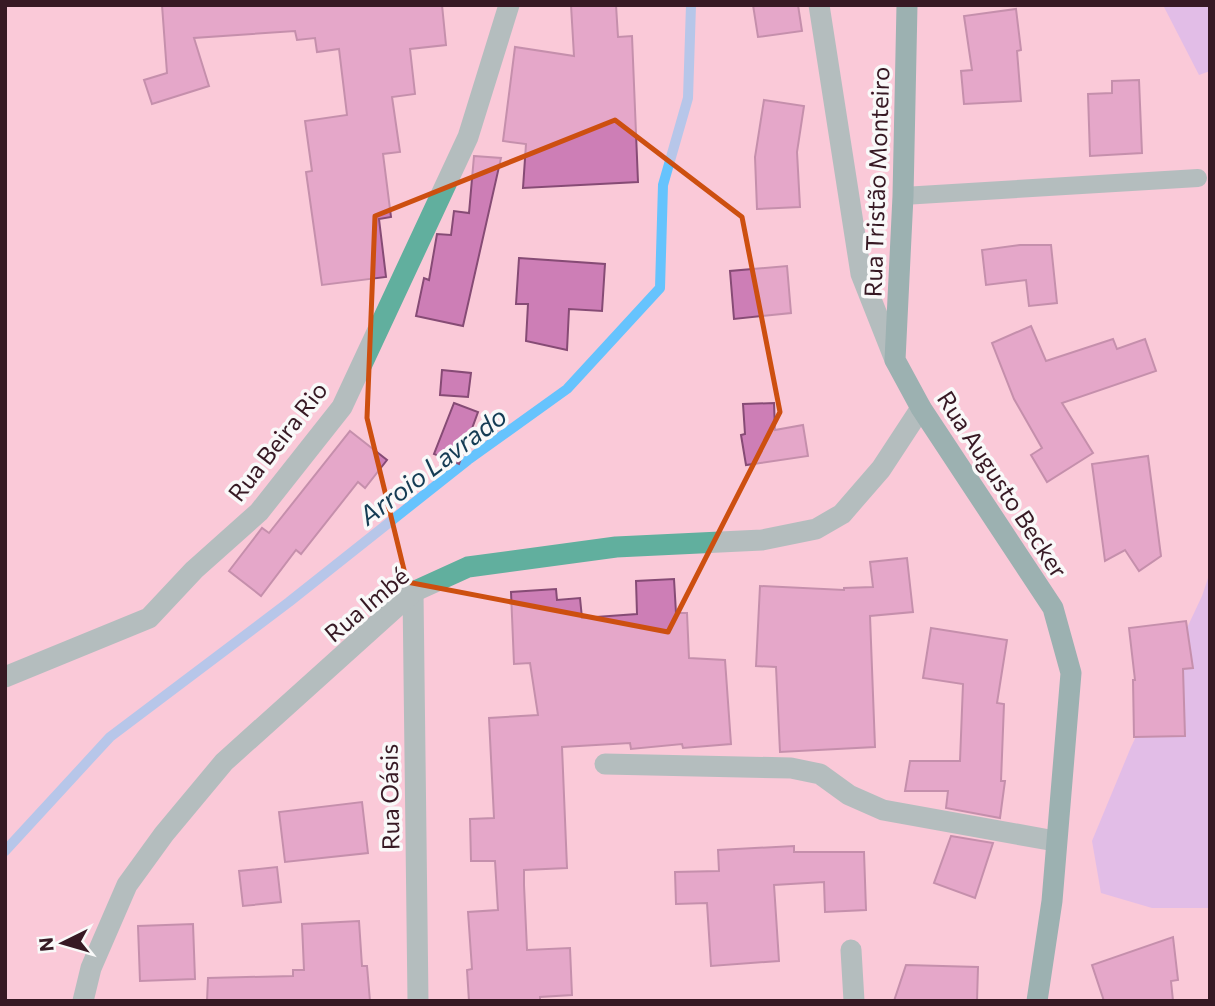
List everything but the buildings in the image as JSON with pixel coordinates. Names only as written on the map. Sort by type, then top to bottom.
[{"type":"main road","name":"Rua Tristão Monteiro","points":[[895,360],[903,196],[907,5]]},
{"type":"main road","name":"Rua Augusto Becker","points":[[895,360],[921,408],[1053,608],[1070,673],[1052,901],[1037,1001]]},
{"type":"street","name":"Rua Beira Rio","points":[[5,677],[149,618],[194,570],[259,512],[342,407],[468,137],[509,5]]},
{"type":"street","name":"Rua Augusto Becker","points":[[819,5],[861,274],[895,360]]},
{"type":"street","name":"Rua Imbé","points":[[83,1001],[91,968],[127,885],[164,834],[224,762],[412,592],[468,567],[616,547],[762,540],[816,529],[842,514],[865,487],[921,408]]},
{"type":"street","name":"Rua Oásis","points":[[412,592],[418,1001]]},
{"type":"street","points":[[605,764],[791,768],[820,774],[849,795],[883,810],[1055,841]]},
{"type":"street","points":[[852,950],[854,1001]]},
{"type":"lane","points":[[903,196],[1198,178]]},
{"type":"highlighted area","points":[[615,120],[742,217],[780,412],[668,632],[407,582],[367,418],[375,216]]},
{"type":"shaded area","points":[[1163,5],[1210,5],[1210,71],[1199,75]]},
{"type":"shaded area","points":[[1210,572],[1210,908],[1152,908],[1101,893],[1092,841],[1131,747],[1202,596]]},
{"type":"waterway","name":"Arroio Lavrado","points":[[5,851],[110,737],[289,602],[468,460],[567,389],[660,288],[663,185],[688,98],[691,5]]}]
